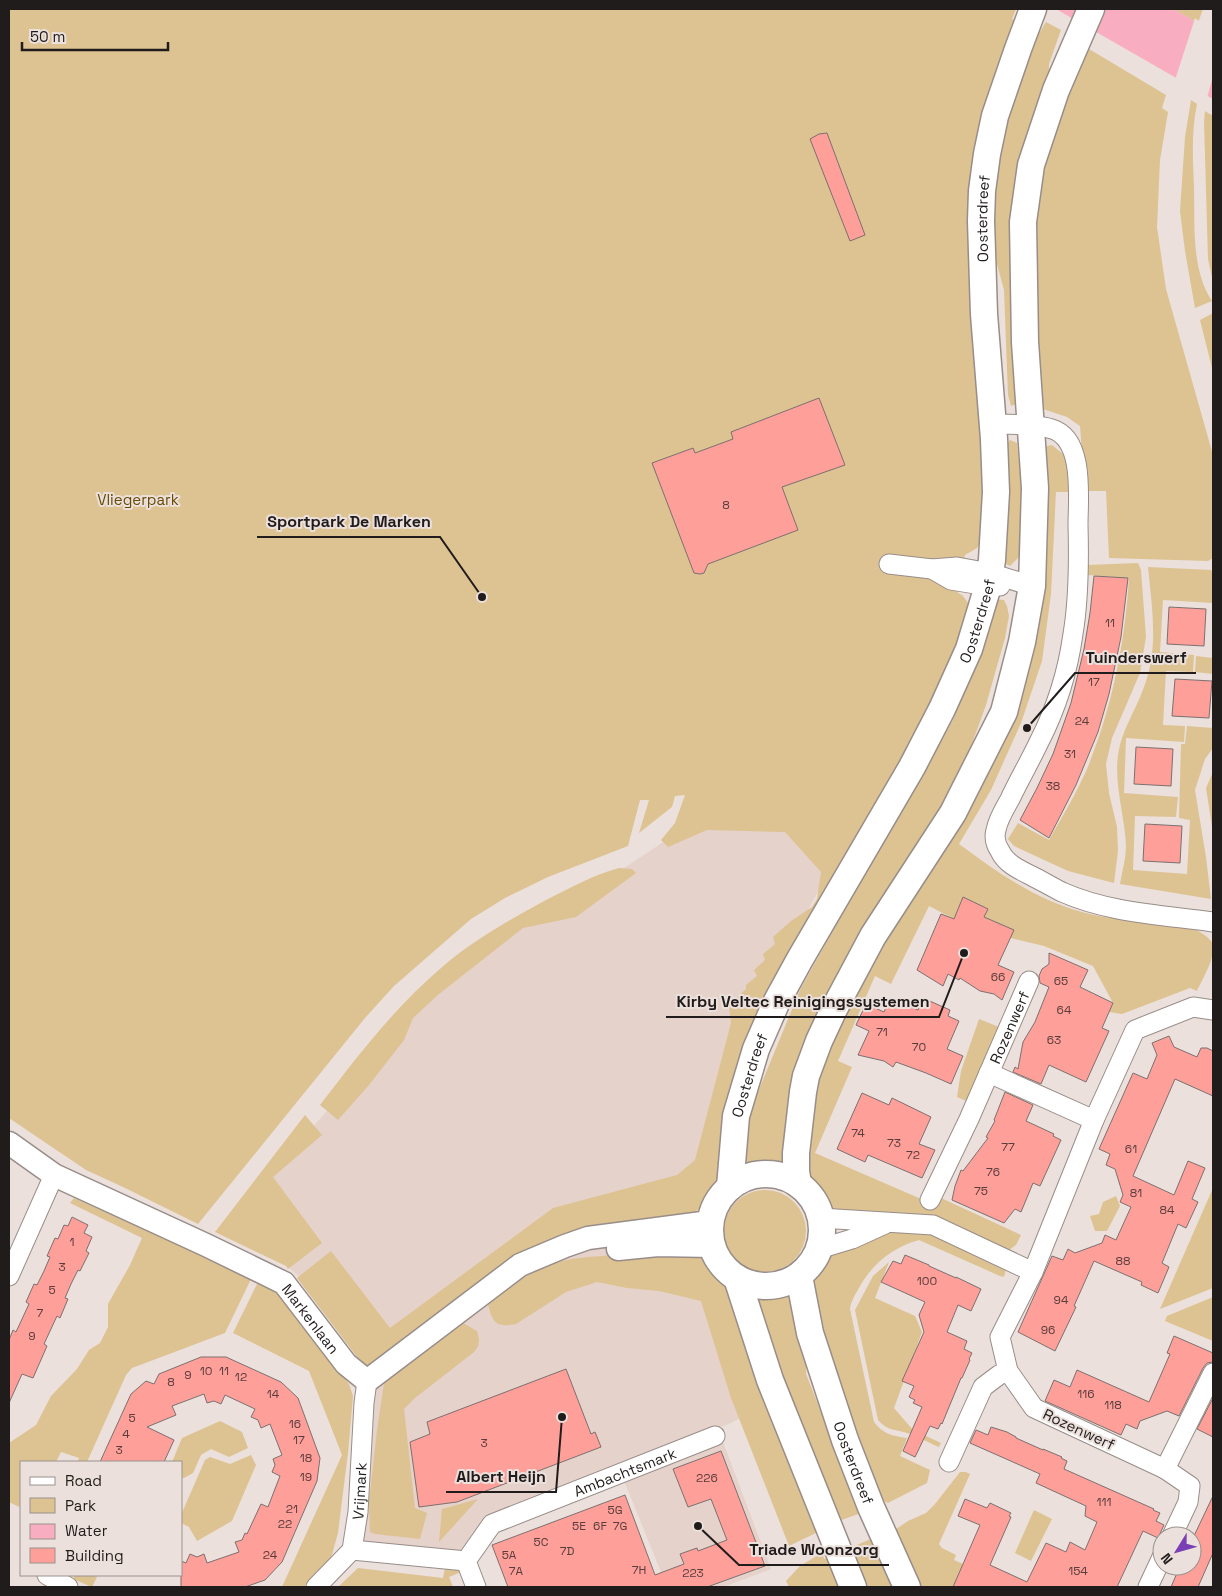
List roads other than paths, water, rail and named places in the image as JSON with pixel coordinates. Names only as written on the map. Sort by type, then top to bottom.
[{"type":"main road","name":"Oosterdreef","points":[[730,1186],[736,1116],[756,1049],[777,1001],[912,767],[942,709],[969,649],[989,580],[996,492],[984,314],[982,190],[995,116],[1033,9]]},
{"type":"main road","points":[[798,1184],[796,1153],[803,1092],[806,1076],[819,1041],[873,936],[953,813],[1004,712],[1022,642],[1032,586],[1035,488],[1025,342],[1023,222],[1030,165],[1064,70],[1090,9]]},
{"type":"main road","points":[[764,1174],[782,1177],[798,1184],[812,1199],[820,1218],[821,1239],[811,1264],[799,1276],[779,1285],[758,1286],[737,1278],[724,1268],[719,1261],[711,1234],[717,1203],[730,1186],[746,1178],[764,1174]]},
{"type":"main road","name":"Oosterdreef","points":[[799,1276],[812,1342],[845,1440],[876,1518],[908,1587]]},
{"type":"main road","points":[[737,1278],[770,1380],[852,1587]]},
{"type":"street","points":[[992,424],[1040,426],[1055,430],[1073,448],[1078,470],[1078,550],[1073,635],[1063,680],[1049,720],[996,830],[995,840],[1000,853],[1012,866],[1062,892],[1087,901],[1144,913],[1213,922]]},
{"type":"street","points":[[889,564],[932,569],[957,567],[989,580],[1032,586]]},
{"type":"street","name":"Rozenwerf","points":[[930,1200],[1029,981]]},
{"type":"street","name":"Rozenwerf","points":[[1177,1526],[1188,1502],[1190,1486],[1165,1469],[1034,1408],[1008,1371],[1000,1336],[1033,1272],[1094,1120],[1135,1030],[1193,1007],[1213,1010]]},
{"type":"street","name":"Rozenwerf","points":[[989,1073],[1094,1120]]},
{"type":"street","name":"Markenlaan","points":[[9,1142],[54,1175],[198,1240],[284,1283],[346,1364],[367,1381]]},
{"type":"street","points":[[9,1276],[54,1175]]},
{"type":"street","points":[[820,1218],[846,1218],[933,1226],[1033,1272]]},
{"type":"street","points":[[818,1249],[852,1239],[886,1223]]},
{"type":"street","points":[[367,1381],[520,1265],[588,1238],[711,1234]]},
{"type":"street","points":[[950,1462],[983,1387],[1008,1371]]},
{"type":"street","points":[[1165,1469],[1213,1373]]},
{"type":"street","name":"Vrijmark","points":[[352,1550],[358,1512],[367,1381]]},
{"type":"street","name":"Ambachtsmark","points":[[466,1561],[492,1524],[715,1436]]},
{"type":"street","points":[[316,1587],[352,1550],[466,1561],[476,1587]]},
{"type":"street","points":[[49,1576],[68,1587]]},
{"type":"water","points":[[1056,9],[1173,9],[1198,23],[1213,35],[1213,99]]},
{"type":"place","name":"Sportpark De Marken","points":[[482,597]]},
{"type":"place","name":"Tuinderswerf","points":[[1027,728]]},
{"type":"place","name":"Kirby Veltec Reinigingssystemen","points":[[964,953]]},
{"type":"place","name":"Albert Heijn","points":[[562,1417]]},
{"type":"place","name":"Triade Woonzorg","points":[[698,1526]]},
{"type":"park label","name":"Vliegerpark","points":[[138,499]]}]
